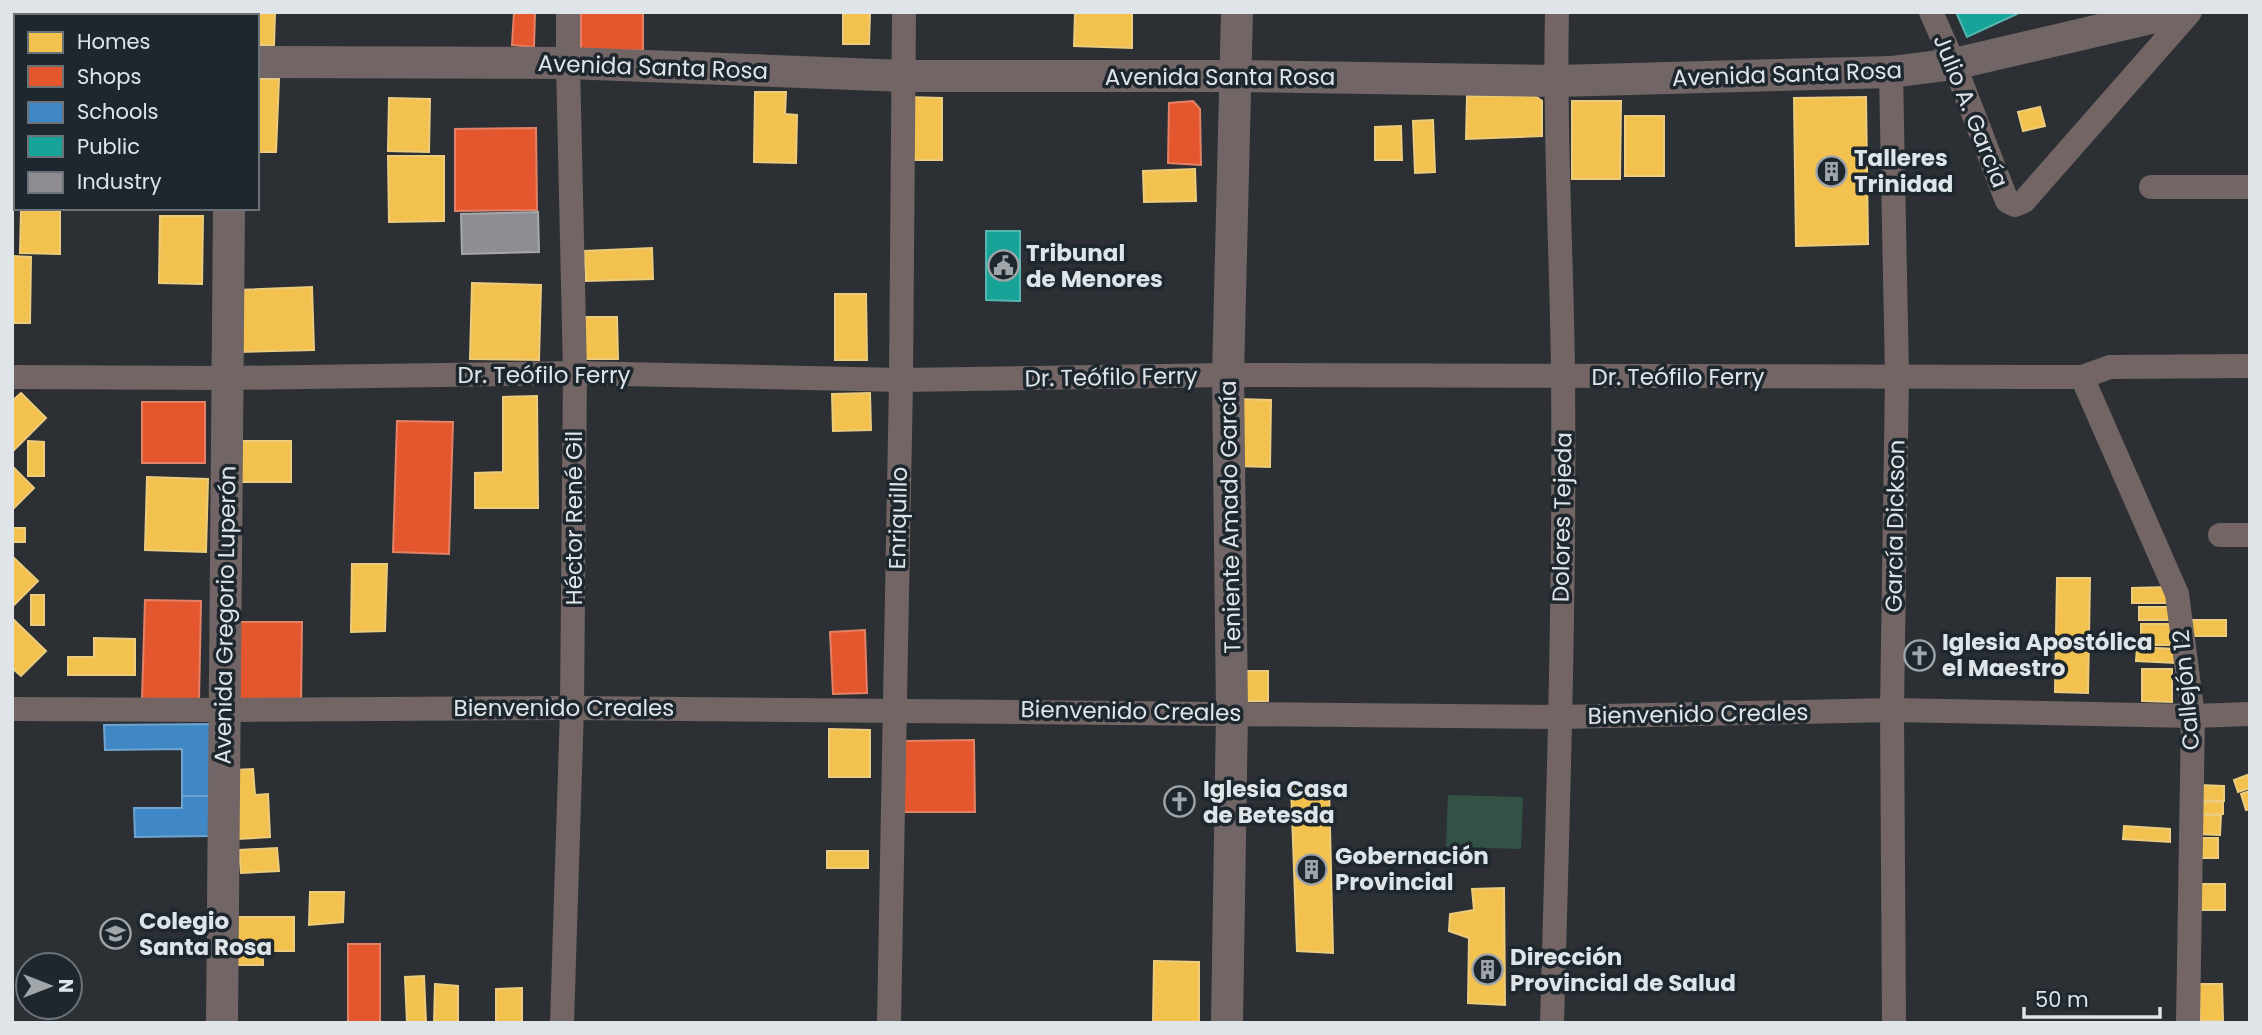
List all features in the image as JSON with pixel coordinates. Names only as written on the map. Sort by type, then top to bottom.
[{"type":"main road","name":"Teniente Amado García","points":[[1227,1023],[1232,712],[1228,375],[1237,12]]},
{"type":"main road","name":"Avenida Santa Rosa","points":[[259,62],[568,63],[904,76],[1236,76],[1556,82],[1891,72],[1954,64],[2113,19],[2177,12]]},
{"type":"main road","name":"Avenida Gregorio Luperón","points":[[222,1023],[229,210]]},
{"type":"street","name":"Héctor René Gil","points":[[562,1023],[572,708],[575,373],[568,12]]},
{"type":"street","name":"Enriquillo","points":[[889,1023],[901,380],[904,12]]},
{"type":"street","name":"Dolores Tejeda","points":[[1552,1023],[1560,717],[1563,378],[1556,82],[1558,12]]},
{"type":"street","name":"Julio A. García","points":[[1931,12],[2007,201],[2015,205],[2024,201],[2190,12]]},
{"type":"street","name":"García Dickson","points":[[1891,72],[1897,377],[1892,710],[1894,1023]]},
{"type":"street","points":[[2151,187],[2250,187]]},
{"type":"street","name":"Dr. Teófilo Ferry","points":[[12,377],[229,378],[575,373],[901,380],[1228,375],[1563,378],[2082,377],[2110,367],[2250,366]]},
{"type":"street","name":"Callejón 12","points":[[2082,377],[2177,594],[2193,716],[2188,1023]]},
{"type":"street","points":[[2220,534],[2250,535]]},
{"type":"street","name":"Bienvenido Creales","points":[[12,709],[894,709],[1560,717],[1892,710],[2193,716],[2250,714]]},
{"type":"green space","points":[[1448,795],[1523,797],[1521,849],[1446,847]]},
{"type":"building: Homes","points":[[12,12],[18,12],[14,14],[12,36]]},
{"type":"building: Homes","points":[[172,12],[209,12],[209,14]]},
{"type":"building: Homes","points":[[275,12],[274,45],[259,45],[259,14],[246,14]]},
{"type":"building: Homes","points":[[843,12],[870,12],[869,44],[843,44]]},
{"type":"building: Homes","points":[[1075,12],[1132,12],[1132,48],[1074,46]]},
{"type":"building: Homes","points":[[259,79],[279,79],[276,152],[259,152]]},
{"type":"building: Homes","points":[[755,92],[786,92],[785,114],[797,115],[796,163],[754,162]]},
{"type":"building: Homes","points":[[1467,96],[1535,96],[1542,101],[1542,136],[1466,139]]},
{"type":"building: Homes","points":[[906,97],[942,98],[942,160],[905,160]]},
{"type":"building: Homes","name":"Talleres Trinidad","points":[[1866,97],[1868,244],[1796,246],[1794,98]]},
{"type":"building: Homes","points":[[389,98],[430,99],[429,152],[388,151]]},
{"type":"building: Homes","points":[[1572,101],[1621,101],[1620,179],[1572,179]]},
{"type":"building: Homes","points":[[2040,107],[2045,126],[2023,131],[2018,112]]},
{"type":"building: Homes","points":[[1625,116],[1664,116],[1664,176],[1625,176]]},
{"type":"building: Homes","points":[[1433,120],[1435,172],[1415,173],[1413,121]]},
{"type":"building: Homes","points":[[1401,126],[1402,160],[1375,160],[1375,127]]},
{"type":"building: Homes","points":[[388,156],[444,156],[444,221],[389,222]]},
{"type":"building: Homes","points":[[1195,169],[1196,201],[1144,202],[1143,171]]},
{"type":"building: Homes","points":[[21,210],[60,211],[60,254],[20,253]]},
{"type":"building: Homes","points":[[160,216],[203,216],[202,284],[159,283]]},
{"type":"building: Homes","points":[[652,248],[653,279],[586,281],[584,251]]},
{"type":"building: Homes","points":[[12,256],[31,257],[30,323],[12,323]]},
{"type":"building: Homes","points":[[472,283],[541,285],[539,360],[470,359]]},
{"type":"building: Homes","points":[[312,287],[314,350],[240,352],[238,290]]},
{"type":"building: Homes","points":[[835,294],[866,294],[867,360],[835,360]]},
{"type":"building: Homes","points":[[582,317],[617,317],[618,359],[583,359]]},
{"type":"building: Homes","points":[[21,393],[46,418],[12,452],[12,401]]},
{"type":"building: Homes","points":[[870,393],[871,430],[833,431],[832,394]]},
{"type":"building: Homes","points":[[537,396],[538,508],[475,508],[475,473],[503,472],[503,397]]},
{"type":"building: Homes","points":[[1237,399],[1271,400],[1270,467],[1236,466]]},
{"type":"building: Homes","points":[[28,441],[44,442],[44,476],[28,476]]},
{"type":"building: Homes","points":[[238,441],[291,441],[291,482],[238,482]]},
{"type":"building: Homes","points":[[12,466],[34,488],[12,510]]},
{"type":"building: Homes","points":[[147,477],[208,479],[206,552],[145,550]]},
{"type":"building: Homes","points":[[12,528],[25,528],[25,542],[12,542]]},
{"type":"building: Homes","points":[[12,556],[38,581],[12,607]]},
{"type":"building: Homes","points":[[352,564],[387,564],[385,631],[351,632]]},
{"type":"building: Homes","points":[[2057,578],[2090,578],[2088,693],[2055,692]]},
{"type":"building: Homes","points":[[2169,587],[2169,603],[2132,603],[2132,588]]},
{"type":"building: Homes","points":[[31,595],[44,595],[44,625],[31,625]]},
{"type":"building: Homes","points":[[2139,607],[2173,607],[2173,620],[2139,620]]},
{"type":"building: Homes","points":[[12,618],[46,651],[21,676],[12,668]]},
{"type":"building: Homes","points":[[2192,620],[2226,620],[2226,636],[2192,636]]},
{"type":"building: Homes","points":[[2141,624],[2174,624],[2174,645],[2141,645]]},
{"type":"building: Homes","points":[[94,638],[135,639],[135,675],[68,675],[68,657],[94,657]]},
{"type":"building: Homes","points":[[2137,647],[2177,649],[2176,663],[2136,661]]},
{"type":"building: Homes","points":[[2142,669],[2172,669],[2172,702],[2142,701]]},
{"type":"building: Homes","points":[[1238,671],[1268,671],[1268,701],[1237,701]]},
{"type":"building: Homes","points":[[829,729],[870,730],[870,777],[829,777]]},
{"type":"building: Homes","points":[[253,769],[255,795],[268,794],[270,837],[238,839],[235,770]]},
{"type":"building: Homes","points":[[2250,774],[2250,788],[2238,792],[2234,780]]},
{"type":"building: Homes","points":[[2198,785],[2224,786],[2224,801],[2197,800]]},
{"type":"building: Homes","name":"Gobernación Provincial","points":[[1291,787],[1329,788],[1333,953],[1297,951]]},
{"type":"building: Homes","points":[[2250,791],[2250,809],[2246,810],[2241,794]]},
{"type":"building: Homes","points":[[2199,802],[2223,802],[2223,814],[2199,814]]},
{"type":"building: Homes","points":[[2197,815],[2221,815],[2220,835],[2196,834]]},
{"type":"building: Homes","points":[[2124,826],[2170,829],[2170,842],[2123,839]]},
{"type":"building: Homes","points":[[2195,838],[2218,838],[2218,858],[2195,858]]},
{"type":"building: Homes","points":[[277,848],[279,871],[241,873],[239,850]]},
{"type":"building: Homes","points":[[827,851],[868,851],[868,868],[827,868]]},
{"type":"building: Homes","points":[[2196,884],[2225,884],[2225,910],[2196,910]]},
{"type":"building: Homes","name":"Dirección Provincial de Salud","points":[[1504,888],[1505,1005],[1468,1003],[1469,938],[1449,931],[1450,914],[1474,910],[1472,889]]},
{"type":"building: Homes","points":[[310,892],[344,892],[343,922],[309,925]]},
{"type":"building: Homes","points":[[236,917],[294,917],[294,951],[263,951],[263,965],[236,965]]},
{"type":"building: Homes","points":[[1154,961],[1199,962],[1199,1023],[1153,1023]]},
{"type":"building: Homes","points":[[424,976],[426,1023],[407,1023],[405,977]]},
{"type":"building: Homes","points":[[435,984],[458,986],[458,1023],[434,1023]]},
{"type":"building: Homes","points":[[2199,984],[2222,984],[2223,1021],[2200,1021]]},
{"type":"building: Homes","points":[[522,988],[522,1023],[496,1023],[496,989]]},
{"type":"building: Shops","points":[[514,12],[535,12],[534,47],[512,45]]},
{"type":"building: Shops","points":[[581,12],[643,12],[643,50],[581,51]]},
{"type":"building: Shops","points":[[1193,101],[1200,109],[1201,165],[1168,163],[1169,103]]},
{"type":"building: Shops","points":[[536,128],[537,210],[455,211],[455,129]]},
{"type":"building: Shops","points":[[142,402],[205,402],[205,463],[142,463]]},
{"type":"building: Shops","points":[[397,421],[453,422],[449,554],[393,552]]},
{"type":"building: Shops","points":[[145,600],[201,601],[199,701],[142,699]]},
{"type":"building: Shops","points":[[238,622],[302,622],[301,706],[237,705]]},
{"type":"building: Shops","points":[[865,630],[867,693],[833,694],[830,632]]},
{"type":"building: Shops","points":[[974,740],[975,812],[903,812],[903,741]]},
{"type":"building: Shops","points":[[348,944],[380,944],[380,1023],[348,1023]]},
{"type":"building: Schools","points":[[212,724],[212,796],[182,796],[182,749],[105,750],[104,725]]},
{"type":"building: Schools","points":[[182,796],[212,796],[213,836],[135,837],[134,808],[182,808]]},
{"type":"building: Public","points":[[1956,12],[2021,12],[1967,37]]},
{"type":"building: Public","name":"Tribunal de Menores","points":[[986,231],[1020,231],[1020,301],[986,300]]},
{"type":"building: Industry","points":[[538,212],[539,252],[462,254],[461,214]]},
{"type":"place","name":"Talleres Trinidad","points":[[1831,171]]},
{"type":"place","name":"Tribunal de Menores","points":[[1003,266]]},
{"type":"place","name":"Iglesia Apostólica el Maestro","points":[[1919,655]]},
{"type":"place","name":"Iglesia Casa de Betesda","points":[[1180,802]]},
{"type":"place","name":"Gobernación Provincial","points":[[1312,869]]},
{"type":"place","name":"Colegio Santa Rosa","points":[[116,934]]},
{"type":"place","name":"Dirección Provincial de Salud","points":[[1487,970]]}]
